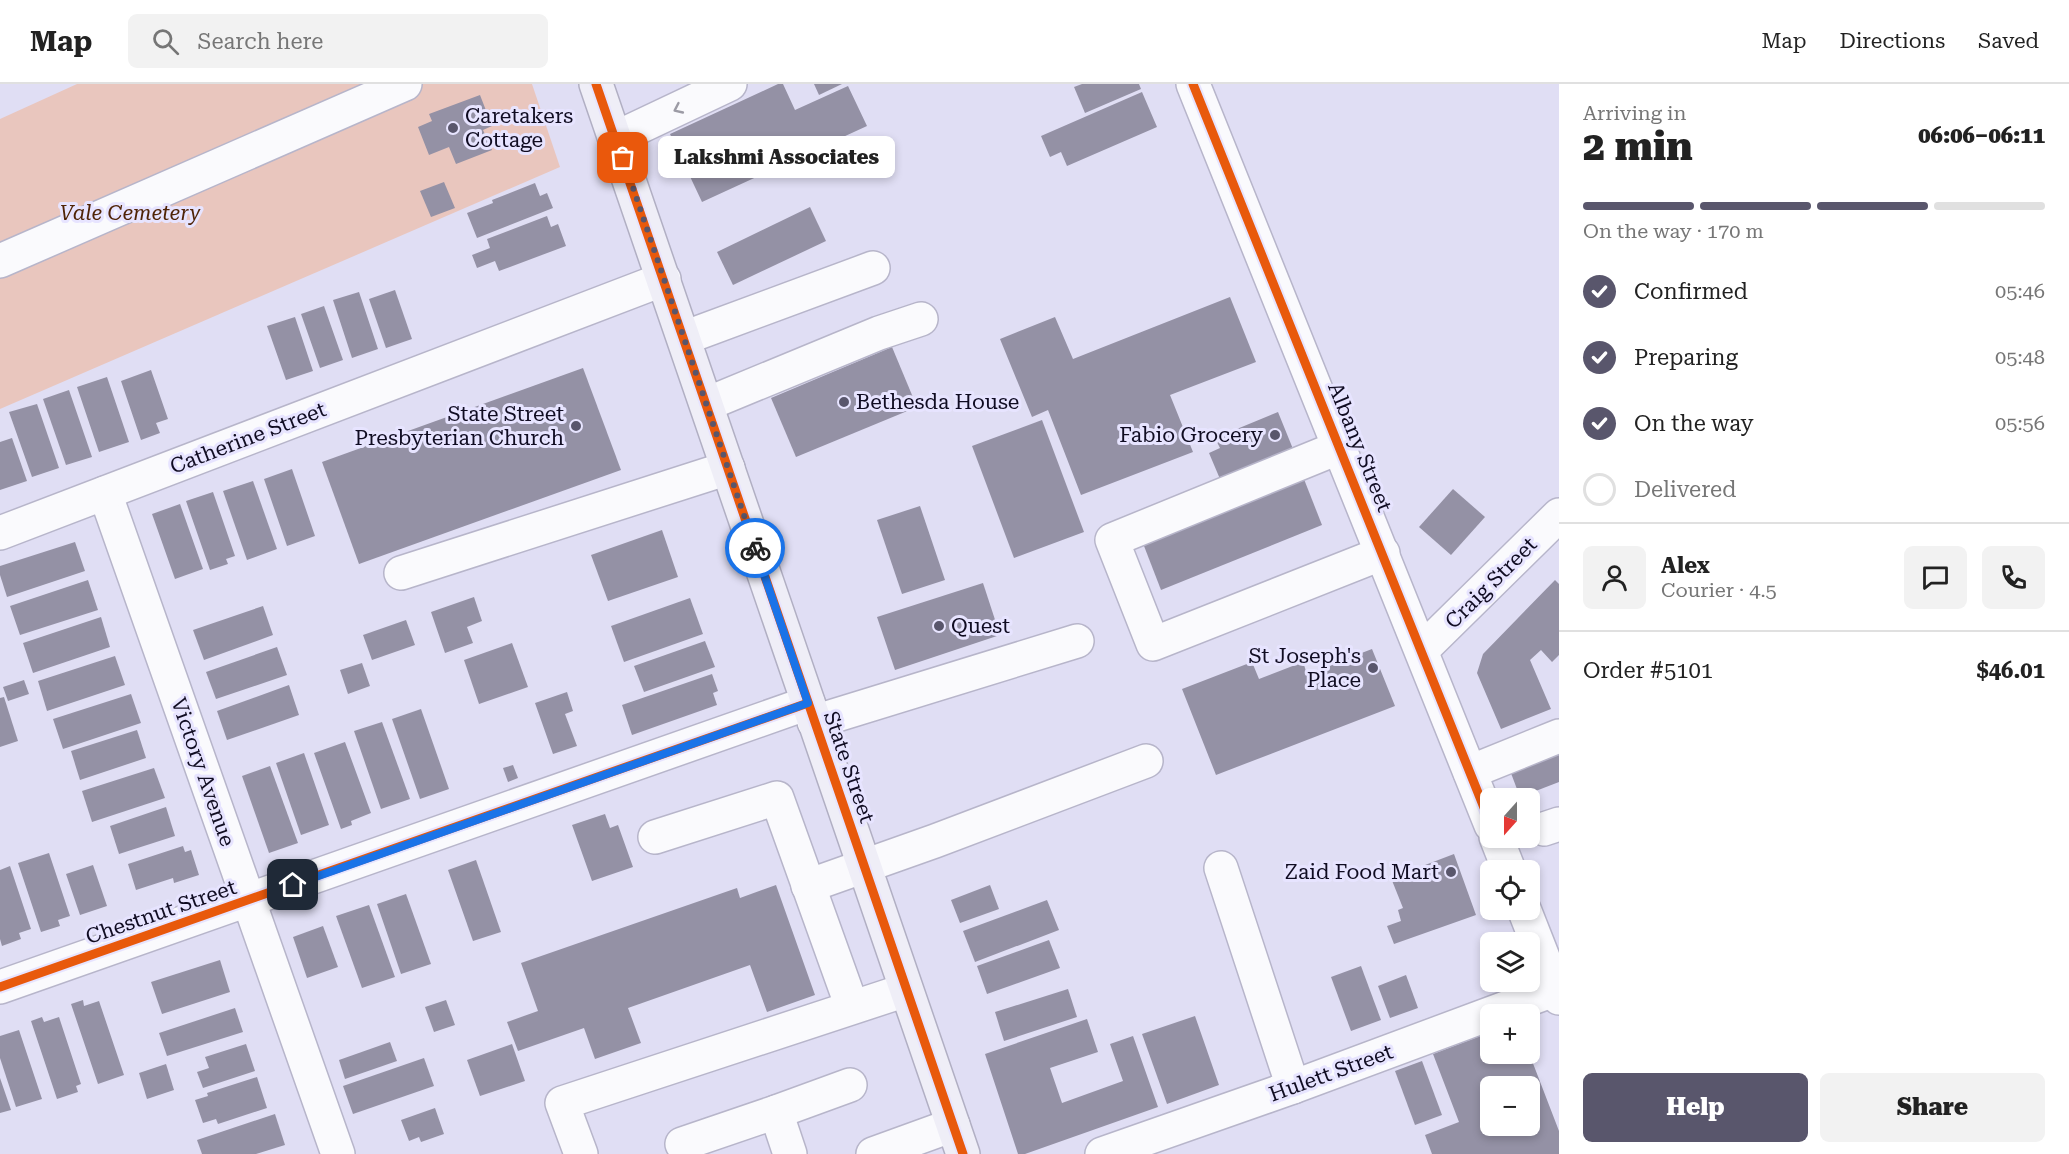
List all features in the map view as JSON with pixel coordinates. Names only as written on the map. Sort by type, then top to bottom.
[{"type":"main road","name":"State Street","points":[[596,84],[958,1139]]},
{"type":"street","points":[[0,261],[405,84]]},
{"type":"street","points":[[616,138],[730,84]]},
{"type":"street","name":"Albany Street","points":[[1193,84],[1480,797]]},
{"type":"street","points":[[684,338],[873,268]]},
{"type":"street","name":"Catherine Street","points":[[0,533],[664,279]]},
{"type":"street","points":[[707,404],[879,333],[921,319]]},
{"type":"street","points":[[1340,447],[1112,540],[1153,644],[1383,553]]},
{"type":"street","points":[[401,573],[728,468]]},
{"type":"street","name":"Victory Avenue","points":[[105,493],[338,1154]]},
{"type":"street","name":"Craig Street","points":[[1422,650],[1559,515]]},
{"type":"street","name":"Chestnut Street","points":[[0,987],[248,901],[811,712],[1077,641]]},
{"type":"street","points":[[1470,772],[1559,736]]},
{"type":"street","points":[[808,886],[1146,760]]},
{"type":"street","points":[[655,837],[777,798],[852,1007]]},
{"type":"street","points":[[1221,868],[1293,1087]]},
{"type":"street","points":[[1529,920],[1558,992]]},
{"type":"street","points":[[580,1154],[562,1103],[906,990]]},
{"type":"street","name":"Hulett Street","points":[[1102,1154],[1558,992]]},
{"type":"street","points":[[682,1144],[850,1085]]},
{"type":"street","points":[[776,1112],[790,1154]]},
{"type":"street","points":[[873,1154],[958,1139]]},
{"type":"green space","name":"Vale Cemetery","points":[[77,84],[532,84],[560,167],[0,409],[0,119]]},
{"type":"building","points":[[778,84],[783,84],[795,110],[848,86],[867,126],[702,202],[670,134]]},
{"type":"building","points":[[814,84],[842,84],[819,95]]},
{"type":"building","points":[[1082,84],[1139,84],[1141,89],[1085,113],[1074,87]]},
{"type":"building","points":[[1142,92],[1157,127],[1067,166],[1061,152],[1050,157],[1041,136]]},
{"type":"building","name":"Caretakers Cottage","points":[[480,95],[492,126],[483,130],[492,150],[456,164],[449,147],[429,155],[418,127],[432,121],[429,114]]},
{"type":"building","points":[[444,182],[455,208],[431,217],[420,191]]},
{"type":"building","points":[[535,183],[540,196],[547,193],[553,208],[477,238],[467,213],[493,203],[492,200]]},
{"type":"building","points":[[810,207],[826,241],[733,285],[717,252]]},
{"type":"building","points":[[547,216],[551,227],[558,224],[566,246],[499,271],[495,261],[477,268],[472,255],[490,248],[487,239]]},
{"type":"building","points":[[395,290],[412,339],[386,348],[369,299]]},
{"type":"building","points":[[359,292],[378,349],[352,358],[333,300]]},
{"type":"building","points":[[1230,297],[1256,362],[1170,395],[1193,452],[1081,495],[1048,410],[1032,417],[1000,339],[1055,317],[1073,359]]},
{"type":"building","points":[[324,306],[343,360],[320,368],[301,314]]},
{"type":"building","points":[[295,317],[313,371],[286,380],[267,326]]},
{"type":"building","name":"Bethesda House","points":[[892,347],[917,407],[796,457],[771,398]]},
{"type":"building","points":[[583,368],[621,470],[359,564],[322,462]]},
{"type":"building","points":[[151,370],[168,419],[156,423],[160,433],[141,440],[121,381]]},
{"type":"building","points":[[107,377],[129,442],[99,452],[77,387]]},
{"type":"building","points":[[69,390],[92,457],[66,465],[43,399]]},
{"type":"building","points":[[37,404],[59,468],[32,477],[9,412]]},
{"type":"building","points":[[1278,412],[1293,449],[1220,479],[1209,453],[1220,448],[1215,438]]},
{"type":"building","points":[[1042,420],[1084,532],[1014,558],[972,446]]},
{"type":"building","points":[[12,438],[27,481],[0,490],[0,442]]},
{"type":"building","points":[[292,469],[315,536],[287,546],[264,479]]},
{"type":"building","points":[[1300,469],[1322,525],[1161,590],[1139,533]]},
{"type":"building","points":[[253,481],[277,549],[247,560],[223,491]]},
{"type":"building","points":[[1453,489],[1485,517],[1451,555],[1419,527]]},
{"type":"building","points":[[213,492],[235,556],[226,559],[228,564],[210,570],[186,501]]},
{"type":"building","points":[[180,504],[203,569],[175,579],[152,514]]},
{"type":"building","points":[[920,506],[945,580],[902,594],[877,520]]},
{"type":"building","points":[[662,530],[678,577],[608,601],[591,555]]},
{"type":"building","points":[[75,542],[85,571],[7,597],[0,575],[0,566]]},
{"type":"building","points":[[88,580],[98,610],[20,635],[10,606]]},
{"type":"building","points":[[1555,580],[1559,584],[1559,655],[1552,662],[1541,650],[1530,660],[1551,709],[1501,729],[1477,673],[1483,654]]},
{"type":"building","name":"Quest","points":[[983,583],[1000,635],[895,670],[877,617]]},
{"type":"building","points":[[474,597],[482,621],[467,627],[473,643],[445,653],[431,612]]},
{"type":"building","points":[[690,598],[703,634],[624,662],[611,626]]},
{"type":"building","points":[[263,606],[273,635],[204,660],[193,630]]},
{"type":"building","points":[[101,617],[110,647],[33,673],[23,643]]},
{"type":"building","points":[[406,620],[415,645],[372,660],[363,635]]},
{"type":"building","points":[[705,641],[715,667],[644,692],[634,666]]},
{"type":"building","points":[[512,643],[528,687],[479,704],[464,660]]},
{"type":"building","points":[[277,647],[287,675],[216,699],[206,672]]},
{"type":"building","points":[[1372,649],[1395,706],[1216,775],[1182,689],[1252,662],[1259,679],[1303,662],[1307,674]]},
{"type":"building","points":[[115,656],[125,685],[47,711],[38,681]]},
{"type":"building","points":[[362,663],[370,686],[348,694],[340,670]]},
{"type":"building","points":[[712,674],[718,691],[713,693],[717,705],[632,735],[622,705]]},
{"type":"building","points":[[24,680],[29,694],[8,701],[3,687]]},
{"type":"building","points":[[289,685],[299,715],[227,740],[217,711]]},
{"type":"building","points":[[567,692],[573,711],[565,714],[577,746],[553,754],[535,703]]},
{"type":"building","points":[[131,694],[141,723],[63,749],[53,719]]},
{"type":"building","points":[[4,697],[18,741],[0,747],[0,698]]},
{"type":"building","points":[[421,709],[449,789],[420,799],[392,719]]},
{"type":"building","points":[[382,722],[410,799],[381,809],[354,731]]},
{"type":"building","points":[[137,730],[146,758],[80,780],[71,751]]},
{"type":"building","points":[[345,742],[371,813],[351,821],[352,825],[341,829],[314,753]]},
{"type":"building","points":[[1559,750],[1559,782],[1540,789],[1517,788],[1509,768]]},
{"type":"building","points":[[304,753],[329,825],[301,835],[276,763]]},
{"type":"building","points":[[513,765],[518,778],[508,782],[503,768]]},
{"type":"building","points":[[270,766],[298,843],[269,853],[242,776]]},
{"type":"building","points":[[154,768],[165,798],[92,822],[82,791]]},
{"type":"building","points":[[166,807],[175,836],[119,854],[110,826]]},
{"type":"building","points":[[605,814],[610,828],[618,825],[633,867],[592,881],[572,825]]},
{"type":"building","points":[[183,846],[185,852],[191,850],[199,875],[174,883],[173,878],[136,890],[128,864]]},
{"type":"building","points":[[49,853],[70,916],[58,920],[60,926],[41,932],[18,863]]},
{"type":"building","points":[[1454,854],[1476,915],[1394,944],[1387,926],[1401,921],[1398,910],[1403,908],[1391,878]]},
{"type":"building","points":[[476,860],[501,932],[473,941],[448,870]]},
{"type":"building","points":[[93,865],[107,906],[80,915],[66,874]]},
{"type":"building","points":[[10,866],[31,929],[19,933],[21,939],[2,946],[0,939],[0,870]]},
{"type":"building","points":[[776,885],[815,995],[767,1012],[750,965],[628,1008],[641,1043],[595,1059],[584,1028],[518,1051],[507,1022],[538,1011],[521,963],[737,888],[740,898]]},
{"type":"building","points":[[990,885],[999,909],[960,923],[951,900]]},
{"type":"building","points":[[406,894],[431,964],[401,974],[377,904]]},
{"type":"building","points":[[1047,900],[1059,930],[975,962],[963,931]]},
{"type":"building","points":[[369,905],[395,977],[362,988],[336,916]]},
{"type":"building","points":[[323,926],[338,967],[307,978],[293,937]]},
{"type":"building","points":[[1049,940],[1060,968],[987,994],[977,966]]},
{"type":"building","points":[[220,960],[230,992],[162,1014],[151,982]]},
{"type":"building","points":[[1361,966],[1381,1020],[1351,1031],[1331,977]]},
{"type":"building","points":[[1406,975],[1418,1008],[1390,1018],[1378,986]]},
{"type":"building","points":[[1068,989],[1077,1017],[1004,1041],[995,1012]]},
{"type":"building","points":[[83,1000],[84,1006],[99,1001],[124,1075],[98,1084],[71,1004]]},
{"type":"building","points":[[446,1000],[455,1025],[434,1032],[425,1007]]},
{"type":"building","points":[[235,1008],[243,1032],[167,1056],[159,1033]]},
{"type":"building","points":[[1195,1016],[1219,1085],[1167,1104],[1142,1034]]},
{"type":"building","points":[[42,1017],[44,1022],[59,1017],[81,1084],[76,1086],[78,1092],[57,1099],[31,1021]]},
{"type":"building","points":[[1087,1019],[1098,1052],[1050,1068],[1062,1103],[1123,1081],[1110,1044],[1133,1036],[1158,1107],[1025,1154],[1018,1154],[985,1054]]},
{"type":"building","points":[[19,1030],[42,1099],[16,1107],[0,1058],[0,1036]]},
{"type":"building","points":[[1480,1036],[1480,1064],[1533,1064],[1538,1076],[1480,1076],[1480,1136],[1540,1136],[1540,1082],[1559,1131],[1559,1154],[1432,1154],[1425,1135],[1459,1122],[1433,1054]]},
{"type":"building","points":[[390,1042],[397,1061],[345,1079],[339,1060]]},
{"type":"building","points":[[246,1044],[255,1071],[203,1088],[197,1072],[209,1068],[205,1057]]},
{"type":"building","points":[[512,1044],[525,1081],[480,1096],[467,1060]]},
{"type":"building","points":[[424,1058],[434,1086],[353,1114],[343,1086]]},
{"type":"building","points":[[1422,1061],[1442,1115],[1415,1125],[1395,1071]]},
{"type":"building","points":[[166,1064],[174,1090],[147,1099],[139,1073]]},
{"type":"building","points":[[257,1077],[267,1108],[218,1124],[216,1119],[203,1123],[195,1100],[208,1096],[207,1093]]},
{"type":"building","points":[[0,1078],[11,1110],[0,1113]]},
{"type":"building","points":[[435,1108],[444,1134],[421,1142],[419,1137],[409,1141],[401,1120]]},
{"type":"building","points":[[275,1114],[285,1145],[256,1154],[202,1154],[197,1140]]},
{"type":"cycle path","points":[[596,84],[963,1154]]},
{"type":"cycle path","points":[[1193,84],[1480,798]]},
{"type":"cycle path","points":[[0,987],[808,703]]},
{"type":"way so far","points":[[623,158],[755,548]]},
{"type":"place","name":"Caretakers Cottage","points":[[453,128]]},
{"type":"place","name":"Lakshmi Associates","points":[[623,158]]},
{"type":"place","name":"Bethesda House","points":[[844,402]]},
{"type":"place","name":"State Street Presbyterian Church","points":[[576,426]]},
{"type":"place","name":"Fabio Grocery","points":[[1275,435]]},
{"type":"place","name":"Quest","points":[[939,626]]},
{"type":"place","name":"St Joseph's Place","points":[[1373,668]]},
{"type":"place","name":"Zaid Food Mart","points":[[1451,872]]},
{"type":"route","points":[[293,885],[808,703],[755,548]]}]
